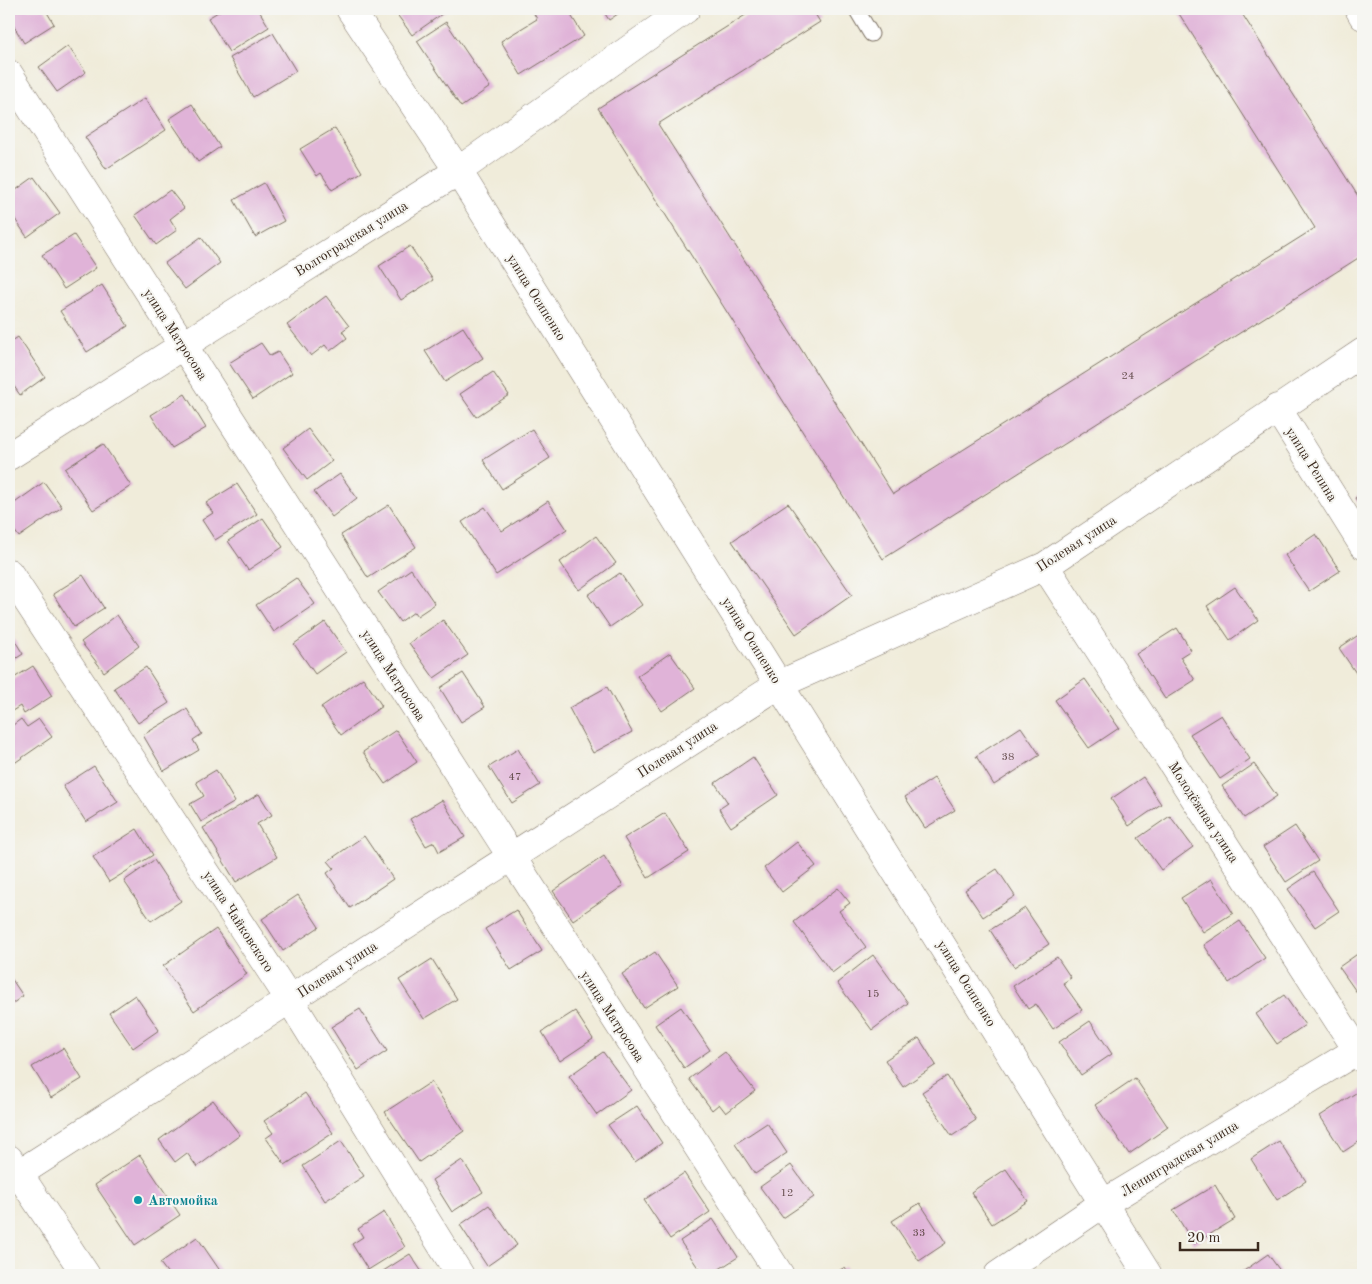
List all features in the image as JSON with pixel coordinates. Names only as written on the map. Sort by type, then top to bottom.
[{"type":"street","name":"улица Осипенко","points":[[350,9],[458,171],[1148,1275]]},
{"type":"street","name":"Волгоградская улица","points":[[9,456],[182,344],[458,171],[685,9]]},
{"type":"street","points":[[1359,9],[1363,16]]},
{"type":"street","name":"улица Матросова","points":[[9,74],[780,1275]]},
{"type":"street","name":"Полевая улица","points":[[12,1171],[290,1000],[510,856],[780,684],[1045,566],[1277,408],[1363,352]]},
{"type":"street","name":"улица Репина","points":[[1277,408],[1363,545]]},
{"type":"street","name":"Молодёжная улица","points":[[1045,566],[1361,1052]]},
{"type":"street","name":"улица Чайковского","points":[[9,573],[290,1000],[460,1275]]},
{"type":"street","name":"Ленинградская улица","points":[[998,1275],[1104,1204],[1361,1052]]},
{"type":"street","points":[[12,1171],[86,1275]]},
{"type":"lane","points":[[856,9],[871,34]]},
{"type":"building","points":[[15,9],[45,9],[54,24],[24,43],[9,18],[9,13]]},
{"type":"building","points":[[223,9],[258,9],[269,27],[229,52],[208,18]]},
{"type":"building","points":[[393,9],[449,9],[412,35]]},
{"type":"building","points":[[538,9],[567,9],[584,36],[521,75],[501,41],[537,19],[533,12]]},
{"type":"building","points":[[602,9],[625,9],[609,20]]},
{"type":"building","points":[[755,9],[812,9],[820,22],[658,124],[893,494],[1315,228],[1176,9],[1239,9],[1363,204],[1363,255],[883,559],[598,108]]},
{"type":"building","points":[[446,22],[490,87],[461,107],[417,41]]},
{"type":"building","points":[[273,33],[296,71],[253,97],[230,58]]},
{"type":"building","points":[[68,46],[86,72],[57,92],[39,67]]},
{"type":"building","points":[[145,98],[166,130],[106,169],[85,137]]},
{"type":"building","points":[[192,104],[220,147],[198,162],[169,119]]},
{"type":"building","points":[[335,128],[362,172],[332,190],[321,173],[317,176],[300,149]]},
{"type":"building","points":[[34,177],[60,213],[27,237],[9,210],[9,195]]},
{"type":"building","points":[[264,183],[284,221],[255,237],[234,200]]},
{"type":"building","points":[[170,190],[184,208],[170,219],[177,230],[156,245],[135,215]]},
{"type":"building","points":[[74,235],[96,268],[64,289],[42,255]]},
{"type":"building","points":[[201,237],[220,263],[185,289],[165,263]]},
{"type":"building","points":[[410,246],[433,280],[401,300],[379,266]]},
{"type":"building","points":[[102,285],[128,326],[87,352],[60,311]]},
{"type":"building","points":[[326,296],[349,326],[342,331],[347,338],[330,351],[325,345],[311,356],[287,325]]},
{"type":"building","points":[[463,327],[483,358],[445,382],[425,351]]},
{"type":"building","points":[[18,337],[45,377],[20,395],[9,379],[9,343]]},
{"type":"building","points":[[261,343],[270,356],[278,352],[292,373],[253,399],[229,363]]},
{"type":"building","points":[[493,372],[509,395],[476,417],[460,394]]},
{"type":"building","points":[[185,394],[206,428],[172,448],[151,415]]},
{"type":"building","points":[[308,429],[332,461],[307,480],[283,448]]},
{"type":"building","points":[[532,429],[550,458],[502,489],[483,460]]},
{"type":"building","points":[[103,444],[131,486],[93,510],[65,469]]},
{"type":"building","points":[[340,474],[357,498],[332,517],[314,492]]},
{"type":"building","points":[[44,482],[62,507],[19,537],[9,523],[9,507]]},
{"type":"building","points":[[237,484],[257,514],[215,540],[202,520],[213,513],[206,503]]},
{"type":"building","points":[[1363,491],[1363,510],[1355,498]]},
{"type":"building","points":[[548,501],[567,529],[496,575],[462,522],[485,507],[502,531]]},
{"type":"building","points":[[788,503],[852,595],[796,634],[732,541]]},
{"type":"building","points":[[389,505],[416,547],[368,578],[341,535]]},
{"type":"building","points":[[263,518],[283,547],[248,570],[228,541]]},
{"type":"building","points":[[1316,534],[1340,571],[1309,591],[1285,555]]},
{"type":"building","points":[[596,536],[616,563],[579,590],[560,562]]},
{"type":"building","points":[[411,569],[435,604],[417,616],[414,612],[400,622],[378,592]]},
{"type":"building","points":[[620,573],[642,605],[610,627],[588,595]]},
{"type":"building","points":[[83,575],[104,608],[74,627],[53,594]]},
{"type":"building","points":[[296,578],[315,604],[274,632],[256,605]]},
{"type":"building","points":[[1235,587],[1258,620],[1230,640],[1207,606]]},
{"type":"building","points":[[117,615],[139,646],[104,672],[81,642]]},
{"type":"building","points":[[443,620],[468,655],[434,678],[409,643]]},
{"type":"building","points":[[325,622],[346,652],[315,674],[294,644]]},
{"type":"building","points":[[1177,628],[1191,650],[1180,657],[1195,680],[1165,699],[1136,654]]},
{"type":"building","points":[[9,631],[23,654],[9,663]]},
{"type":"building","points":[[1363,632],[1363,677],[1360,679],[1339,648]]},
{"type":"building","points":[[670,653],[695,688],[662,711],[637,676]]},
{"type":"building","points":[[33,666],[52,696],[24,714],[20,706],[9,713],[9,681]]},
{"type":"building","points":[[146,667],[169,703],[138,723],[114,688]]},
{"type":"building","points":[[463,673],[485,707],[461,722],[440,688]]},
{"type":"building","points":[[363,678],[382,706],[341,735],[321,707]]},
{"type":"building","points":[[1085,679],[1119,728],[1089,748],[1055,700]]},
{"type":"building","points":[[607,687],[632,732],[593,753],[569,708]]},
{"type":"building","points":[[187,709],[202,734],[193,740],[199,750],[164,771],[143,735]]},
{"type":"building","points":[[1221,715],[1250,759],[1220,779],[1190,734]]},
{"type":"building","points":[[21,719],[27,727],[39,719],[52,737],[13,764],[9,758],[9,728]]},
{"type":"building","points":[[1021,727],[1040,755],[994,785],[976,756]]},
{"type":"building","points":[[396,730],[417,762],[385,784],[363,752]]},
{"type":"building","points":[[518,749],[540,785],[512,803],[489,767]]},
{"type":"building","points":[[753,757],[778,795],[731,827],[719,809],[728,803],[715,783]]},
{"type":"building","points":[[1254,764],[1277,796],[1244,818],[1222,786]]},
{"type":"building","points":[[94,766],[118,802],[86,822],[63,786]]},
{"type":"building","points":[[216,770],[235,802],[201,822],[190,804],[204,796],[196,782]]},
{"type":"building","points":[[1143,777],[1161,804],[1129,826],[1111,799]]},
{"type":"building","points":[[934,778],[955,810],[925,828],[905,797]]},
{"type":"building","points":[[259,794],[272,815],[257,824],[277,857],[236,882],[203,828]]},
{"type":"building","points":[[442,800],[465,837],[439,852],[434,842],[426,846],[410,819]]},
{"type":"building","points":[[665,813],[689,852],[648,878],[624,838]]},
{"type":"building","points":[[1170,816],[1193,847],[1161,870],[1138,838]]},
{"type":"building","points":[[1295,826],[1318,861],[1286,882],[1263,847]]},
{"type":"building","points":[[137,829],[153,855],[109,882],[93,857]]},
{"type":"building","points":[[364,836],[393,879],[350,908],[327,873],[334,868],[328,861]]},
{"type":"building","points":[[797,842],[816,866],[782,892],[764,868]]},
{"type":"building","points":[[604,856],[623,886],[573,920],[553,891]]},
{"type":"building","points":[[154,860],[181,901],[151,921],[124,881]]},
{"type":"building","points":[[997,869],[1015,896],[983,917],[965,890]]},
{"type":"building","points":[[1313,872],[1339,911],[1315,927],[1288,889]]},
{"type":"building","points":[[1211,879],[1233,913],[1203,932],[1181,898]]},
{"type":"building","points":[[838,888],[850,903],[839,911],[866,947],[832,973],[794,922]]},
{"type":"building","points":[[298,895],[319,927],[283,951],[262,919]]},
{"type":"building","points":[[1025,908],[1049,944],[1014,967],[990,930]]},
{"type":"building","points":[[516,910],[542,951],[511,970],[485,929]]},
{"type":"building","points":[[1240,921],[1265,958],[1229,983],[1204,945]]},
{"type":"building","points":[[216,929],[247,974],[194,1011],[163,966]]},
{"type":"building","points":[[1363,950],[1363,994],[1360,997],[1339,967]]},
{"type":"building","points":[[655,952],[678,986],[644,1008],[622,974]]},
{"type":"building","points":[[873,955],[908,1003],[872,1030],[837,983]]},
{"type":"building","points":[[1057,957],[1071,978],[1063,983],[1082,1010],[1053,1029],[1036,1004],[1028,1009],[1013,986]]},
{"type":"building","points":[[432,959],[457,999],[424,1019],[399,980]]},
{"type":"building","points":[[9,975],[23,996],[9,1006]]},
{"type":"building","points":[[135,995],[159,1030],[133,1048],[109,1013]]},
{"type":"building","points":[[1284,995],[1305,1025],[1277,1044],[1256,1014]]},
{"type":"building","points":[[681,1007],[710,1050],[684,1068],[655,1025]]},
{"type":"building","points":[[360,1009],[387,1051],[358,1070],[331,1027]]},
{"type":"building","points":[[575,1011],[593,1039],[560,1061],[542,1032]]},
{"type":"building","points":[[1090,1021],[1112,1054],[1081,1075],[1059,1042]]},
{"type":"building","points":[[919,1038],[936,1065],[903,1087],[885,1060]]},
{"type":"building","points":[[63,1048],[82,1079],[51,1098],[32,1067]]},
{"type":"building","points":[[603,1052],[631,1090],[597,1115],[569,1076]]},
{"type":"building","points":[[725,1052],[755,1091],[726,1113],[719,1104],[712,1110],[689,1079]]},
{"type":"building","points":[[947,1076],[976,1120],[952,1136],[922,1092]]},
{"type":"building","points":[[1135,1078],[1168,1127],[1129,1154],[1095,1105]]},
{"type":"building","points":[[431,1082],[464,1131],[419,1162],[385,1112]]},
{"type":"building","points":[[1362,1089],[1363,1139],[1343,1152],[1320,1116]]},
{"type":"building","points":[[305,1093],[333,1133],[285,1165],[266,1138],[273,1133],[264,1121]]},
{"type":"building","points":[[213,1100],[240,1135],[197,1167],[187,1153],[175,1162],[159,1140]]},
{"type":"building","points":[[637,1106],[662,1143],[635,1162],[608,1125]]},
{"type":"building","points":[[767,1123],[787,1153],[755,1174],[735,1144]]},
{"type":"building","points":[[341,1141],[364,1176],[325,1201],[303,1166]]},
{"type":"building","points":[[1279,1141],[1306,1181],[1277,1200],[1251,1159]]},
{"type":"building","name":"Автомойка","points":[[140,1155],[180,1215],[135,1245],[95,1185]]},
{"type":"building","points":[[462,1160],[483,1192],[452,1212],[432,1180]]},
{"type":"building","points":[[791,1165],[814,1197],[783,1218],[760,1187]]},
{"type":"building","points":[[1006,1169],[1028,1201],[992,1224],[971,1192]]},
{"type":"building","points":[[684,1173],[710,1212],[670,1239],[644,1200]]},
{"type":"building","points":[[1215,1185],[1235,1219],[1194,1244],[1173,1210]]},
{"type":"building","points":[[920,1203],[946,1243],[919,1261],[892,1221]]},
{"type":"building","points":[[489,1205],[517,1245],[487,1266],[460,1225]]},
{"type":"building","points":[[384,1212],[405,1247],[368,1270],[352,1244],[363,1237],[358,1229]]},
{"type":"building","points":[[713,1219],[738,1257],[710,1275],[703,1275],[680,1241]]},
{"type":"building","points":[[197,1237],[223,1275],[169,1275],[160,1263]]},
{"type":"building","points":[[410,1254],[424,1275],[377,1275]]},
{"type":"building","points":[[1268,1254],[1281,1272],[1277,1275],[1238,1275]]},
{"type":"building","points":[[845,1267],[850,1275],[832,1275]]},
{"type":"place","name":"Автомойка","points":[[138,1200]]}]
